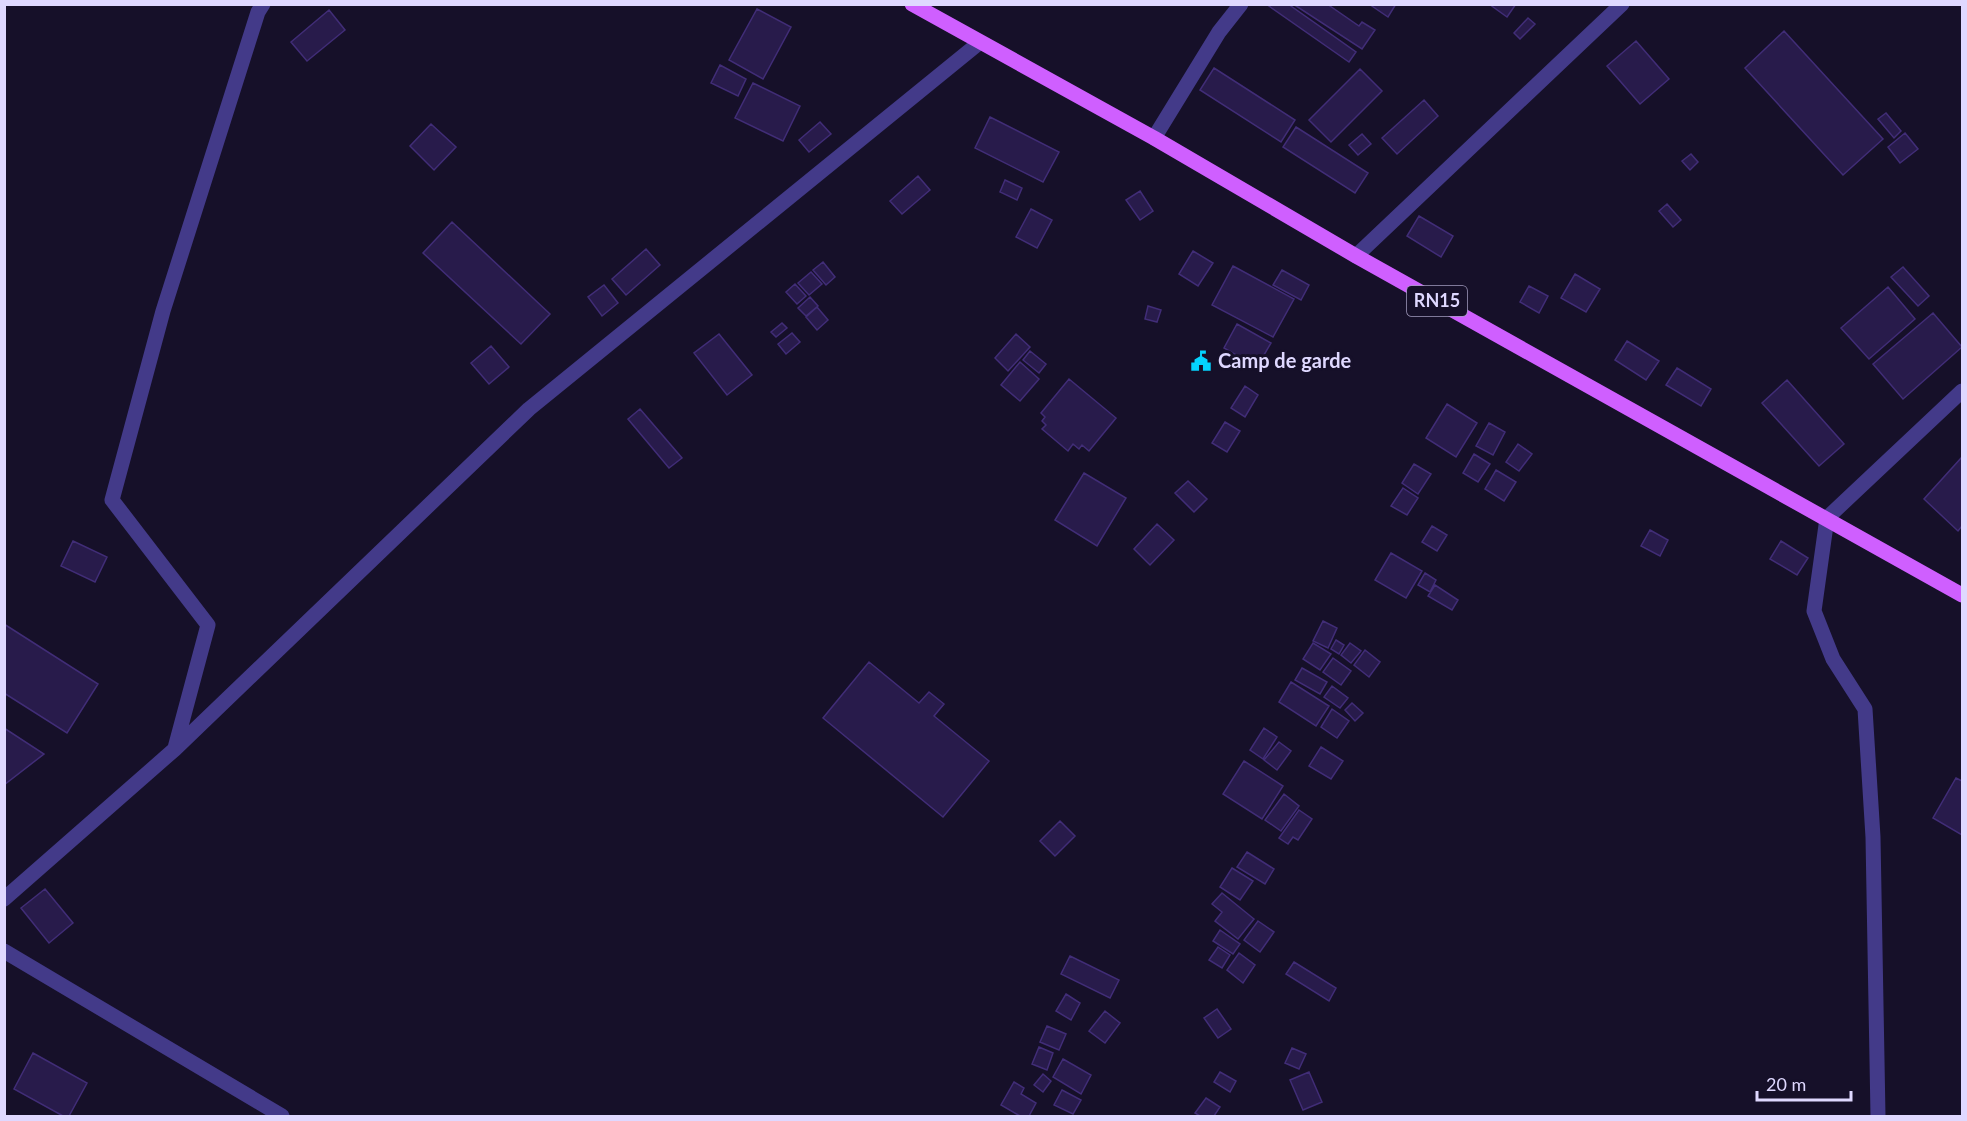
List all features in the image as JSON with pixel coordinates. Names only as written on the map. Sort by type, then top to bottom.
[{"type":"main road","name":"RN15","points":[[912,4],[1154,138],[1356,256],[1962,595]]},
{"type":"street","points":[[175,749],[208,625],[112,500],[163,311],[258,12],[263,4]]},
{"type":"street","points":[[1154,138],[1219,32],[1241,4]]},
{"type":"street","points":[[1356,256],[1622,4]]},
{"type":"street","points":[[4,899],[175,749],[529,409],[979,43]]},
{"type":"street","points":[[1878,1116],[1873,837],[1865,709],[1833,658],[1814,611],[1827,518],[1962,391]]},
{"type":"street","points":[[4,951],[282,1116]]},
{"type":"building","points":[[1266,4],[1288,4],[1356,52],[1349,62]]},
{"type":"building","points":[[1293,4],[1327,4],[1359,26],[1362,22],[1375,30],[1362,49]]},
{"type":"building","points":[[1369,4],[1396,4],[1388,17]]},
{"type":"building","points":[[1489,4],[1516,4],[1507,17]]},
{"type":"building","points":[[757,9],[791,27],[763,79],[729,60]]},
{"type":"building","points":[[329,10],[345,30],[307,61],[291,42]]},
{"type":"building","points":[[1528,18],[1535,24],[1520,39],[1514,33]]},
{"type":"building","points":[[1784,31],[1883,139],[1843,175],[1745,68]]},
{"type":"building","points":[[1636,41],[1669,79],[1640,104],[1607,66]]},
{"type":"building","points":[[720,65],[746,79],[738,96],[711,83]]},
{"type":"building","points":[[1214,68],[1295,120],[1281,142],[1200,90]]},
{"type":"building","points":[[1360,69],[1382,91],[1331,142],[1309,120]]},
{"type":"building","points":[[753,83],[800,106],[783,141],[735,118]]},
{"type":"building","points":[[1424,100],[1438,116],[1397,154],[1382,138]]},
{"type":"building","points":[[1886,113],[1901,131],[1894,138],[1878,119]]},
{"type":"building","points":[[990,117],[1059,152],[1043,182],[975,148]]},
{"type":"building","points":[[820,122],[831,134],[809,152],[799,140]]},
{"type":"building","points":[[431,124],[456,147],[434,170],[410,146]]},
{"type":"building","points":[[1296,127],[1368,173],[1355,193],[1283,147]]},
{"type":"building","points":[[1905,133],[1918,149],[1900,163],[1888,147]]},
{"type":"building","points":[[1362,134],[1371,144],[1358,155],[1349,145]]},
{"type":"building","points":[[1691,154],[1698,162],[1690,170],[1682,161]]},
{"type":"building","points":[[918,176],[930,190],[902,214],[890,201]]},
{"type":"building","points":[[1005,180],[1022,188],[1017,200],[1000,192]]},
{"type":"building","points":[[1140,191],[1153,211],[1140,220],[1126,200]]},
{"type":"building","points":[[1667,204],[1681,220],[1673,227],[1659,211]]},
{"type":"building","points":[[1031,209],[1052,220],[1037,248],[1016,237]]},
{"type":"building","points":[[1419,216],[1453,236],[1441,257],[1407,236]]},
{"type":"building","points":[[452,222],[550,314],[521,344],[423,253]]},
{"type":"building","points":[[646,249],[660,265],[626,295],[612,279]]},
{"type":"building","points":[[1193,251],[1213,263],[1198,286],[1179,274]]},
{"type":"building","points":[[823,262],[835,277],[826,285],[813,270]]},
{"type":"building","points":[[1233,266],[1294,299],[1273,337],[1212,305]]},
{"type":"building","points":[[1903,267],[1929,296],[1918,306],[1891,277]]},
{"type":"building","points":[[1282,270],[1309,285],[1301,300],[1273,285]]},
{"type":"building","points":[[811,272],[822,284],[809,295],[798,283]]},
{"type":"building","points":[[1575,274],[1600,289],[1586,312],[1561,298]]},
{"type":"building","points":[[795,284],[806,296],[797,304],[786,292]]},
{"type":"building","points":[[604,285],[618,303],[602,316],[588,297]]},
{"type":"building","points":[[1529,286],[1548,296],[1539,313],[1520,302]]},
{"type":"building","points":[[1888,287],[1915,319],[1869,359],[1841,328]]},
{"type":"building","points":[[810,297],[818,306],[806,316],[798,308]]},
{"type":"building","points":[[1148,306],[1161,310],[1157,322],[1145,319]]},
{"type":"building","points":[[817,307],[828,320],[817,330],[806,317]]},
{"type":"building","points":[[1933,313],[1962,347],[1903,399],[1873,364]]},
{"type":"building","points":[[782,323],[787,328],[776,337],[771,332]]},
{"type":"building","points":[[1237,324],[1271,343],[1257,367],[1224,348]]},
{"type":"building","points":[[792,333],[800,342],[786,354],[778,344]]},
{"type":"building","points":[[719,334],[752,375],[727,395],[694,353]]},
{"type":"building","points":[[1016,334],[1030,347],[1008,371],[995,358]]},
{"type":"building","points":[[1627,341],[1659,361],[1646,380],[1615,360]]},
{"type":"building","points":[[491,346],[509,367],[489,384],[471,363]]},
{"type":"building","points":[[1030,351],[1046,364],[1039,373],[1023,360]]},
{"type":"building","points":[[1020,362],[1039,379],[1020,401],[1001,385]]},
{"type":"building","points":[[1677,368],[1711,389],[1701,406],[1666,385]]},
{"type":"building","points":[[1069,379],[1116,418],[1089,451],[1082,445],[1079,449],[1073,444],[1068,451],[1042,429],[1046,425],[1042,421],[1045,417],[1041,413]]},
{"type":"building","points":[[1787,380],[1844,444],[1819,466],[1762,403]]},
{"type":"building","points":[[1245,386],[1258,395],[1245,417],[1231,408]]},
{"type":"building","points":[[1447,404],[1477,423],[1456,457],[1426,438]]},
{"type":"building","points":[[640,409],[682,458],[669,468],[628,419]]},
{"type":"building","points":[[1225,422],[1240,431],[1227,452],[1212,443]]},
{"type":"building","points":[[1489,423],[1505,432],[1493,455],[1476,446]]},
{"type":"building","points":[[1518,444],[1532,454],[1519,471],[1506,462]]},
{"type":"building","points":[[1474,454],[1490,464],[1478,482],[1463,473]]},
{"type":"building","points":[[1962,457],[1962,526],[1958,531],[1924,499]]},
{"type":"building","points":[[1414,464],[1431,474],[1418,494],[1402,483]]},
{"type":"building","points":[[1496,470],[1516,482],[1504,501],[1485,489]]},
{"type":"building","points":[[1084,473],[1126,498],[1097,546],[1055,520]]},
{"type":"building","points":[[1188,481],[1207,499],[1194,512],[1175,493]]},
{"type":"building","points":[[1403,488],[1418,498],[1407,515],[1391,506]]},
{"type":"building","points":[[1157,524],[1174,540],[1150,565],[1134,549]]},
{"type":"building","points":[[1432,526],[1447,535],[1437,551],[1422,542]]},
{"type":"building","points":[[1650,530],[1668,540],[1660,556],[1641,546]]},
{"type":"building","points":[[73,541],[107,557],[95,582],[61,566]]},
{"type":"building","points":[[1781,541],[1808,558],[1797,575],[1770,559]]},
{"type":"building","points":[[1391,553],[1422,571],[1406,598],[1375,580]]},
{"type":"building","points":[[1425,573],[1436,580],[1430,592],[1418,585]]},
{"type":"building","points":[[1435,585],[1458,600],[1452,610],[1428,596]]},
{"type":"building","points":[[1323,621],[1337,628],[1328,648],[1313,641]]},
{"type":"building","points":[[4,624],[98,684],[67,733],[4,693]]},
{"type":"building","points":[[1336,640],[1344,645],[1339,654],[1331,649]]},
{"type":"building","points":[[1313,643],[1331,654],[1320,670],[1303,659]]},
{"type":"building","points":[[1350,643],[1361,651],[1351,663],[1341,655]]},
{"type":"building","points":[[1365,650],[1380,662],[1369,677],[1354,665]]},
{"type":"building","points":[[1333,658],[1351,671],[1341,685],[1323,672]]},
{"type":"building","points":[[869,662],[919,703],[929,692],[944,704],[934,716],[989,761],[943,817],[823,718]]},
{"type":"building","points":[[1302,668],[1327,682],[1320,694],[1295,680]]},
{"type":"building","points":[[1291,682],[1329,706],[1316,726],[1279,702]]},
{"type":"building","points":[[1332,686],[1348,698],[1340,708],[1324,697]]},
{"type":"building","points":[[1352,703],[1363,713],[1355,721],[1345,710]]},
{"type":"building","points":[[1332,709],[1349,721],[1337,738],[1321,727]]},
{"type":"building","points":[[4,728],[44,754],[4,785]]},
{"type":"building","points":[[1264,728],[1277,737],[1263,759],[1250,750]]},
{"type":"building","points":[[1279,742],[1291,751],[1277,770],[1264,760]]},
{"type":"building","points":[[1321,747],[1343,761],[1331,779],[1309,766]]},
{"type":"building","points":[[1244,761],[1283,786],[1262,819],[1223,794]]},
{"type":"building","points":[[1956,778],[1962,781],[1962,835],[1933,818]]},
{"type":"building","points":[[1284,794],[1299,806],[1281,831],[1265,820]]},
{"type":"building","points":[[1299,810],[1312,819],[1298,840],[1293,837],[1288,844],[1279,838]]},
{"type":"building","points":[[1060,821],[1075,836],[1055,856],[1040,841]]},
{"type":"building","points":[[1247,852],[1274,869],[1265,884],[1237,867]]},
{"type":"building","points":[[1232,868],[1253,881],[1240,900],[1220,887]]},
{"type":"building","points":[[45,889],[73,923],[49,943],[21,908]]},
{"type":"building","points":[[1222,893],[1254,919],[1238,939],[1215,921],[1222,912],[1212,904]]},
{"type":"building","points":[[1258,921],[1274,932],[1260,952],[1244,940]]},
{"type":"building","points":[[1220,930],[1240,944],[1233,954],[1213,941]]},
{"type":"building","points":[[1218,947],[1230,955],[1222,968],[1209,960]]},
{"type":"building","points":[[1239,953],[1255,965],[1243,983],[1227,970]]},
{"type":"building","points":[[1070,956],[1119,980],[1110,998],[1061,974]]},
{"type":"building","points":[[1294,962],[1336,988],[1329,1001],[1286,974]]},
{"type":"building","points":[[1066,994],[1080,1003],[1071,1020],[1056,1011]]},
{"type":"building","points":[[1217,1009],[1231,1029],[1218,1038],[1204,1018]]},
{"type":"building","points":[[1105,1011],[1120,1023],[1105,1043],[1089,1031]]},
{"type":"building","points":[[1047,1026],[1066,1034],[1059,1050],[1040,1042]]},
{"type":"building","points":[[1039,1047],[1053,1053],[1047,1070],[1032,1064]]},
{"type":"building","points":[[1292,1048],[1306,1054],[1299,1069],[1285,1063]]},
{"type":"building","points":[[33,1053],[87,1083],[69,1116],[63,1116],[14,1089]]},
{"type":"building","points":[[1063,1059],[1091,1075],[1081,1094],[1053,1077]]},
{"type":"building","points":[[1220,1072],[1236,1081],[1230,1092],[1214,1082]]},
{"type":"building","points":[[1309,1072],[1322,1102],[1303,1110],[1290,1080]]},
{"type":"building","points":[[1043,1074],[1051,1081],[1043,1092],[1034,1085]]},
{"type":"building","points":[[1014,1082],[1024,1088],[1021,1094],[1036,1103],[1029,1116],[1020,1116],[1001,1105]]},
{"type":"building","points":[[1062,1090],[1081,1100],[1073,1114],[1054,1105]]},
{"type":"building","points":[[1206,1098],[1220,1107],[1214,1116],[1200,1116],[1195,1113]]},
{"type":"place","name":"Camp de garde","points":[[1201,361]]}]
